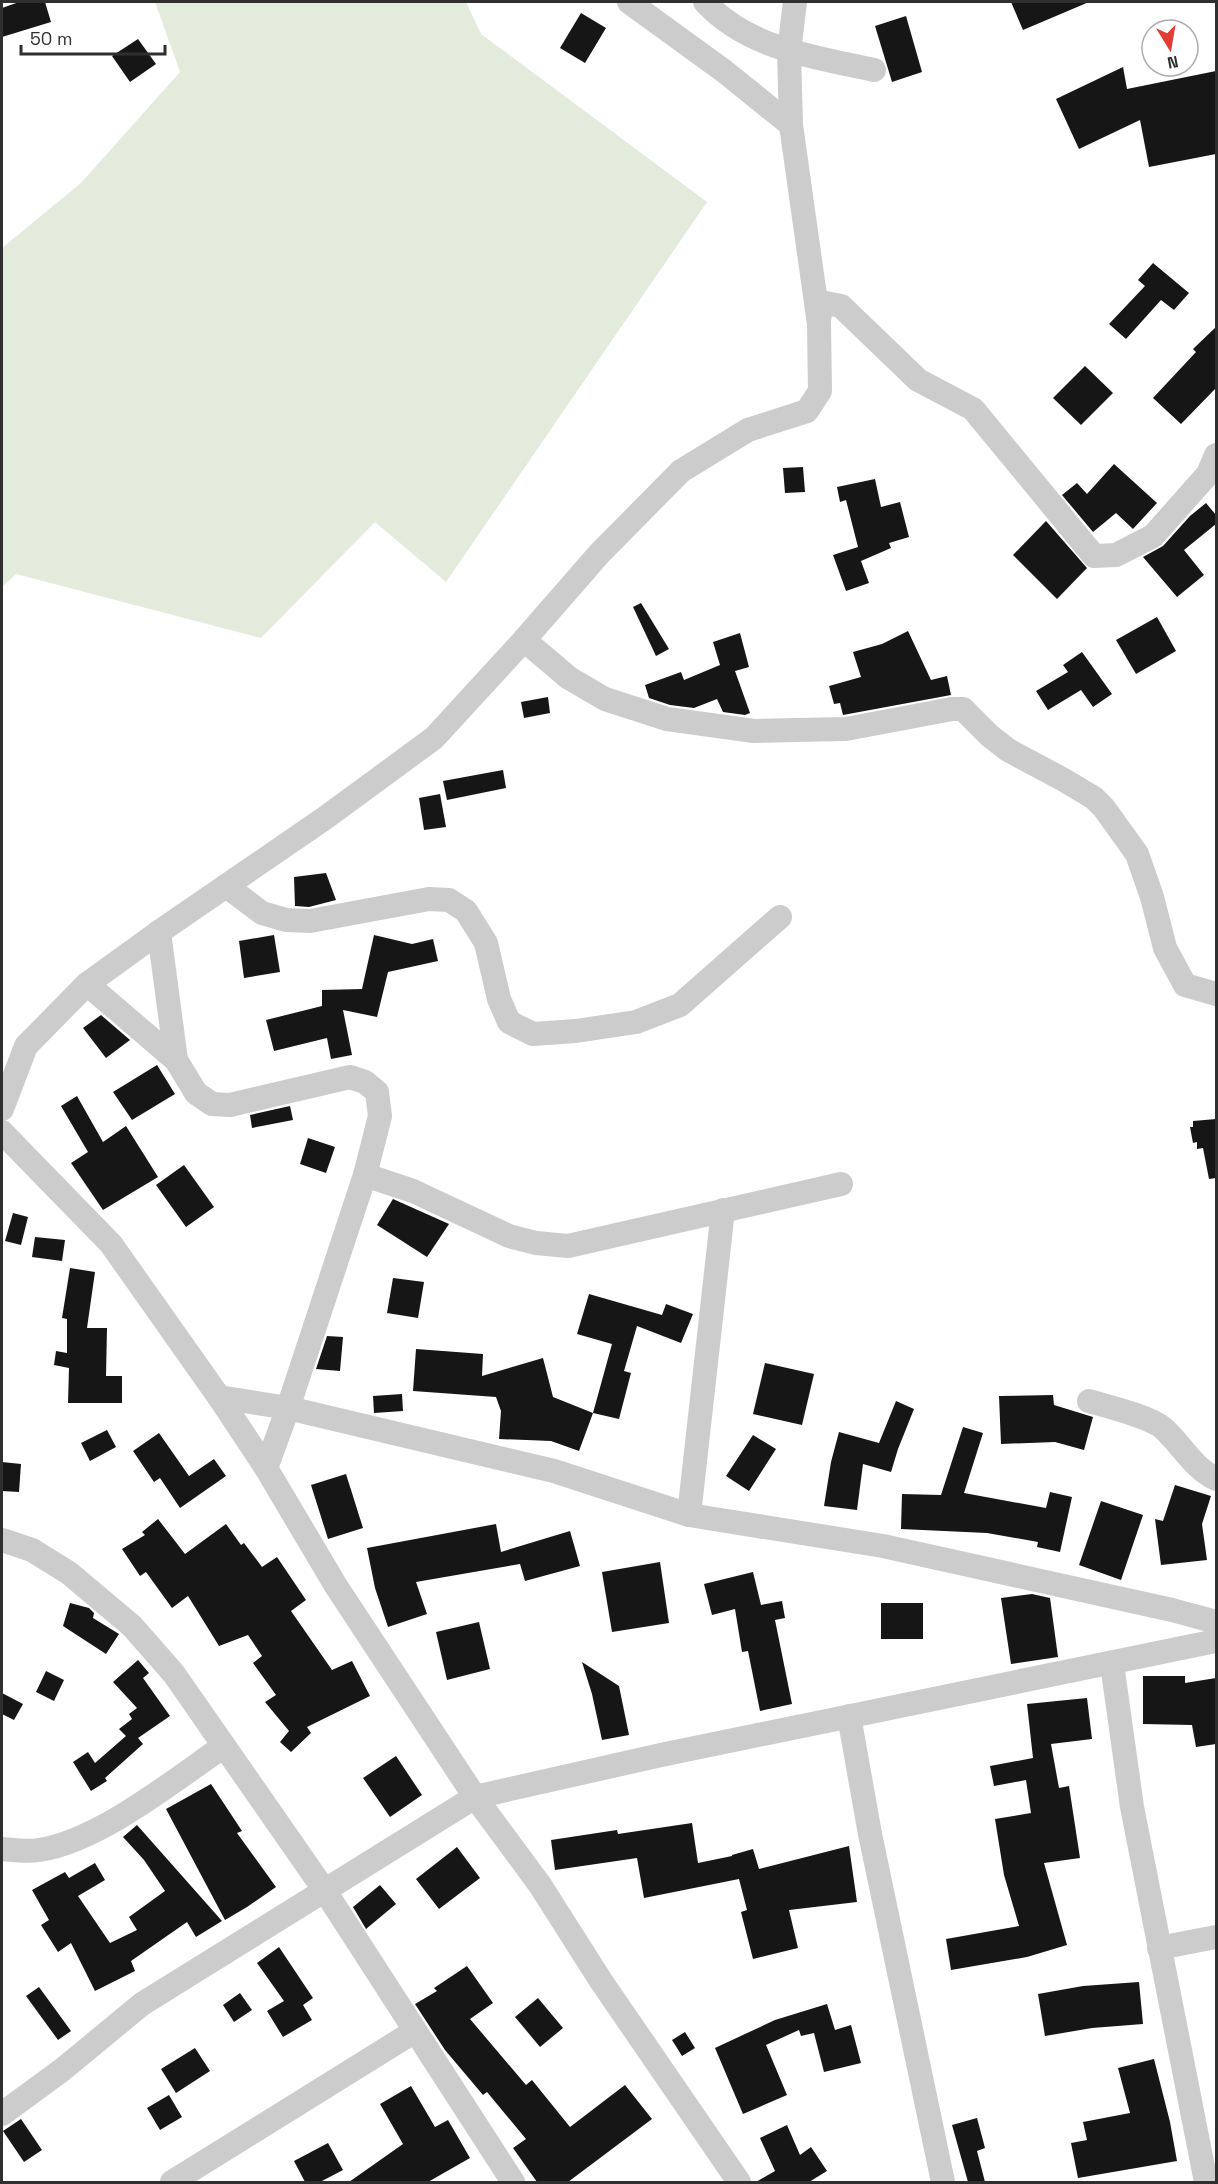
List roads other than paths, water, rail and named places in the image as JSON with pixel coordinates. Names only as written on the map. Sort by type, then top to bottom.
[{"type":"street","points":[[628,2],[724,71],[791,125]]},
{"type":"street","points":[[705,2],[719,18],[741,32],[789,51],[874,70]]},
{"type":"street","points":[[795,2],[789,51],[791,125],[819,324]]},
{"type":"street","points":[[2,1109],[26,1046],[87,984],[325,818],[434,738],[599,554],[681,471],[748,430],[807,411],[820,391],[821,302],[841,306],[918,380],[973,409],[1094,556],[1116,555],[1153,536],[1208,474],[1216,456]]},
{"type":"street","points":[[524,640],[569,678],[605,699],[667,719],[754,731],[846,729],[952,709],[963,709],[1008,750],[1094,798],[1104,808],[1137,854],[1152,897],[1165,948],[1185,985],[1216,994]]},
{"type":"street","points":[[225,886],[262,913],[286,920],[310,921],[429,898],[449,900],[466,911],[486,943],[499,999],[509,1022],[533,1034],[576,1031],[636,1022],[680,1005],[780,917]]},
{"type":"street","points":[[159,932],[176,1060]]},
{"type":"street","points":[[87,984],[176,1060],[196,1093],[212,1104],[230,1104],[350,1077],[365,1082],[377,1092],[380,1116],[364,1175],[288,1408],[266,1468]]},
{"type":"street","points":[[2,1132],[111,1244],[219,1397],[266,1468],[336,1586],[476,1797],[540,1885],[601,1981],[740,2182]]},
{"type":"street","points":[[364,1175],[413,1191],[509,1236],[536,1243],[568,1246],[841,1184]]},
{"type":"street","points":[[689,1515],[723,1210]]},
{"type":"street","points":[[219,1397],[288,1408],[554,1471],[689,1515],[883,1546],[1216,1622]]},
{"type":"street","points":[[1089,1401],[1138,1416],[1162,1427],[1204,1473],[1216,1479]]},
{"type":"street","points":[[2,1540],[32,1550],[69,1573],[132,1626],[174,1674],[325,1891],[509,2181]]},
{"type":"street","points":[[2,2114],[62,2070],[142,2004],[476,1797],[661,1755],[1113,1664],[1216,1641]]},
{"type":"street","points":[[1113,1664],[1132,1807],[1206,2182]]},
{"type":"street","points":[[849,1716],[870,1834],[943,2182]]},
{"type":"street","points":[[2,1849],[37,1850],[77,1840],[121,1815],[224,1746]]},
{"type":"street","points":[[1159,1948],[1216,1937]]},
{"type":"street","points":[[172,2182],[415,2031]]}]
